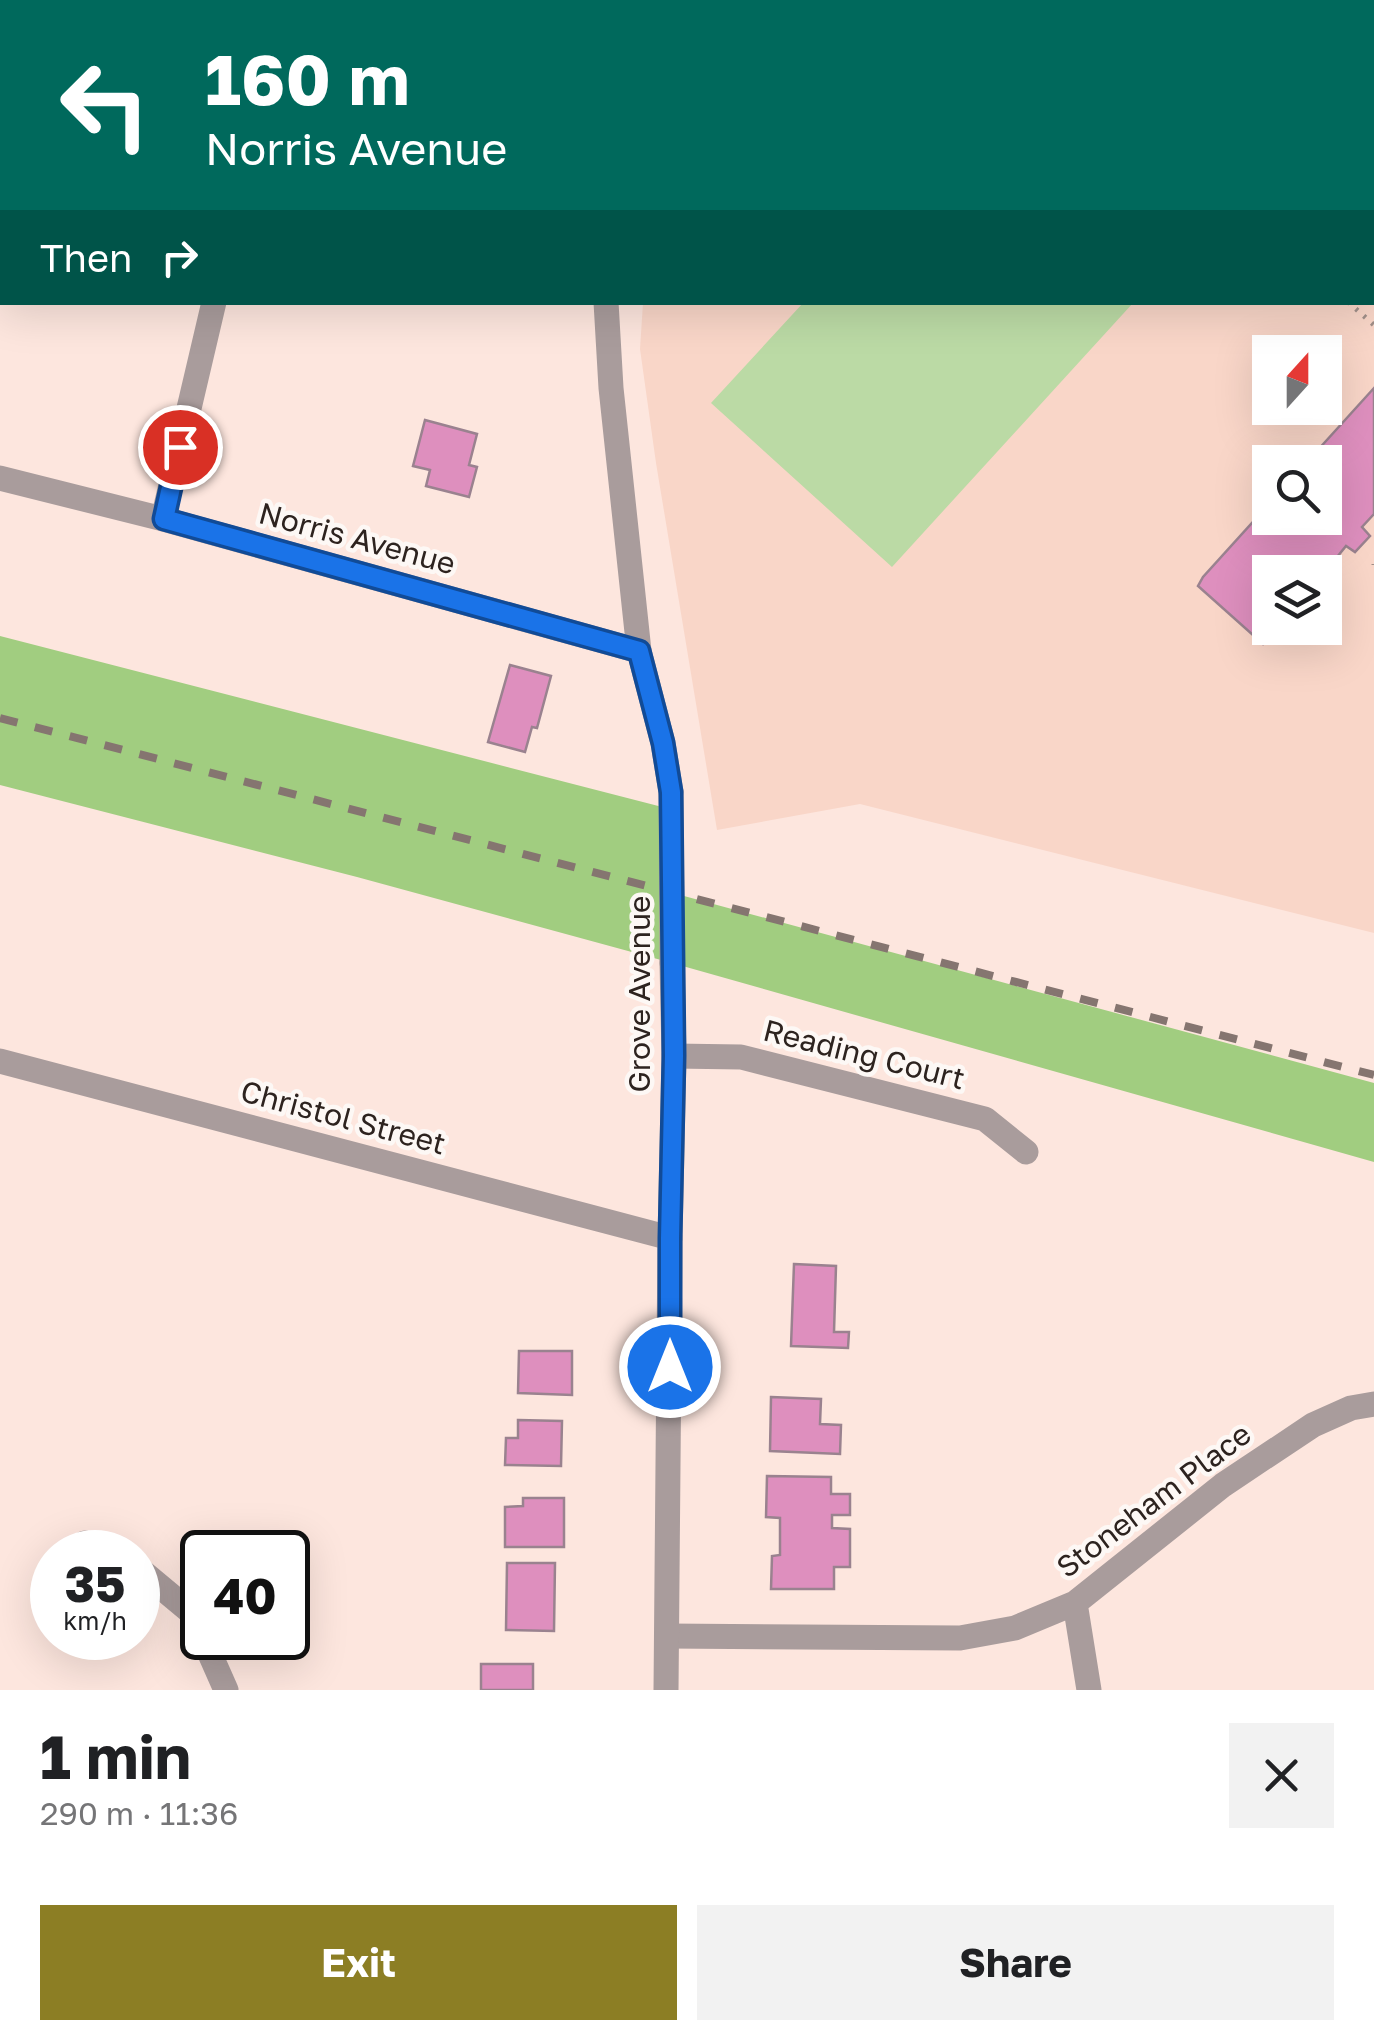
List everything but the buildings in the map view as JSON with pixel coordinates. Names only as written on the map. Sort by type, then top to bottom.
[{"type":"street","points":[[164,519],[213,305]]},
{"type":"street","name":"Grove Avenue","points":[[606,305],[611,388],[639,651],[663,743],[671,792],[674,1056],[666,1690]]},
{"type":"street","name":"Norris Avenue","points":[[0,478],[164,519],[639,651]]},
{"type":"street","name":"Reading Court","points":[[674,1056],[741,1057],[986,1119],[1026,1152]]},
{"type":"street","name":"Christol Street","points":[[0,1061],[670,1238]]},
{"type":"street","name":"Stoneham Place","points":[[667,1636],[960,1638],[1014,1628],[1075,1603],[1223,1485],[1313,1425],[1351,1408],[1374,1404]]},
{"type":"street","points":[[160,1586],[180,1603]]},
{"type":"street","points":[[1075,1603],[1089,1690]]},
{"type":"street","points":[[213,1660],[226,1690]]},
{"type":"path","points":[[1352,305],[1374,324]]},
{"type":"shaded area","points":[[643,305],[1374,305],[1374,933],[860,804],[717,830],[640,349]]},
{"type":"green space","points":[[800,305],[1131,305],[892,567],[711,403]]},
{"type":"green space","points":[[0,636],[670,809],[673,893],[1374,1083],[1374,1162],[672,963],[0,785]]},
{"type":"railway","points":[[0,718],[1374,1075]]},
{"type":"route","points":[[180,447],[164,519],[639,651],[663,743],[671,792],[674,1056],[670,1367]]}]
